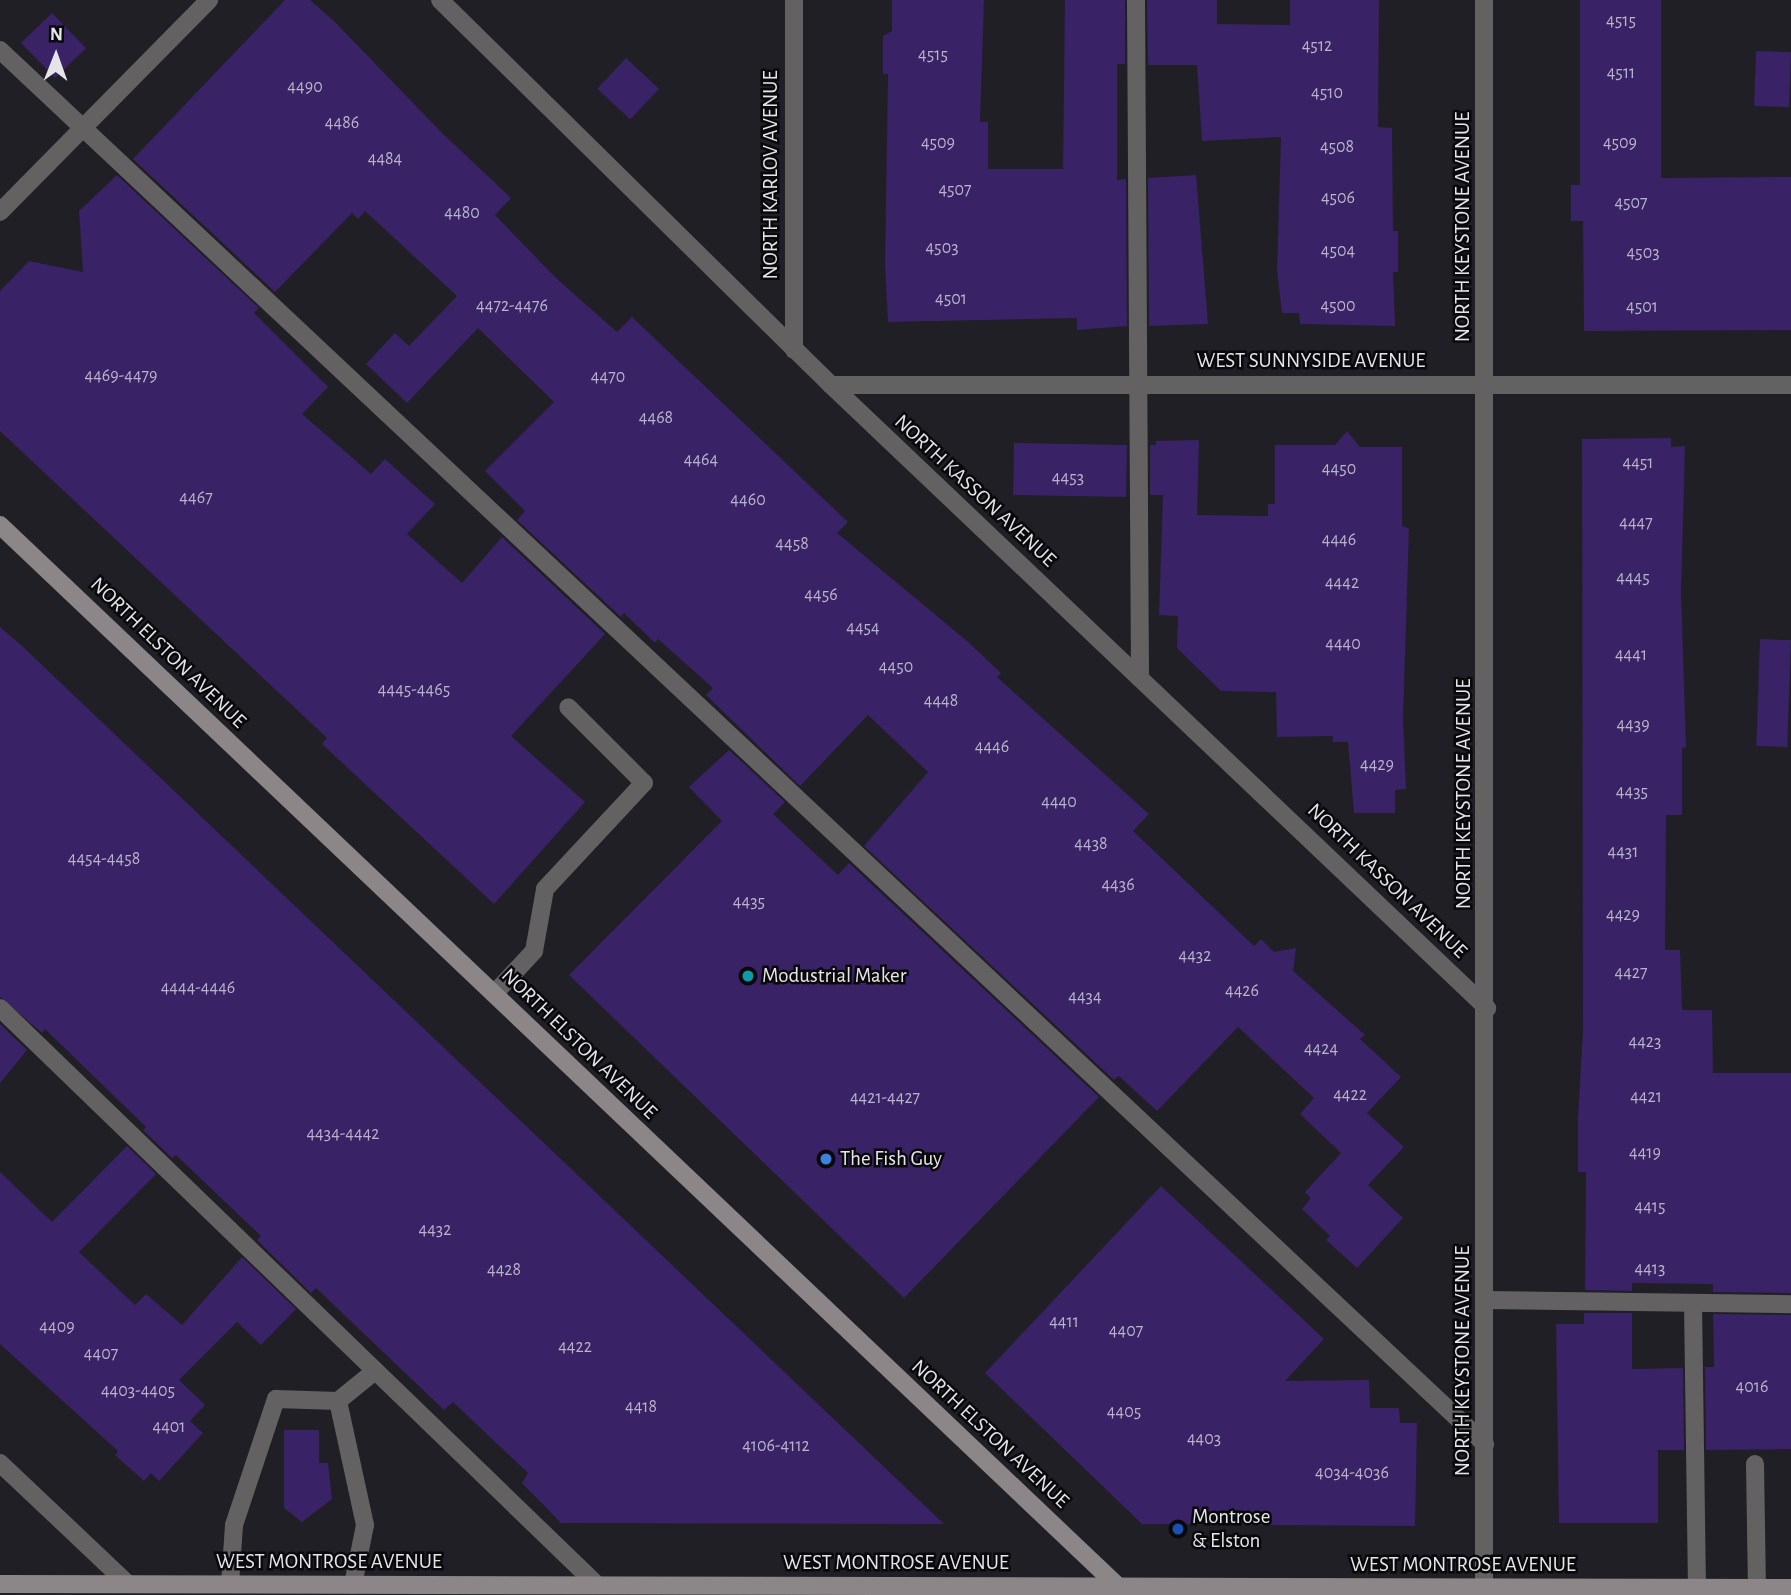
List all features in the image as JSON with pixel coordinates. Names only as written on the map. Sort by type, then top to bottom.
[{"type":"main road","name":"NORTH ELSTON AVENUE","points":[[0,525],[1123,1591]]},
{"type":"main road","name":"WEST MONTROSE AVENUE","points":[[0,1584],[230,1584],[346,1588],[597,1585],[635,1590],[1791,1588]]},
{"type":"street","points":[[0,212],[209,0]]},
{"type":"street","name":"NORTH KASSON AVENUE","points":[[440,0],[831,386],[1487,1008]]},
{"type":"street","name":"NORTH KARLOV AVENUE","points":[[794,0],[794,350]]},
{"type":"street","points":[[1136,0],[1140,678]]},
{"type":"street","name":"NORTH KEYSTONE AVENUE","points":[[1484,0],[1487,383],[1484,1588]]},
{"type":"street","points":[[0,50],[81,129],[1485,1444]]},
{"type":"street","name":"WEST SUNNYSIDE AVENUE","points":[[831,386],[1791,384]]},
{"type":"street","points":[[494,994],[534,951],[545,889],[644,783],[568,707]]},
{"type":"street","points":[[0,1008],[597,1585]]},
{"type":"street","points":[[1486,1300],[1791,1304]]},
{"type":"street","points":[[1693,1303],[1697,1588]]},
{"type":"street","points":[[230,1584],[234,1525],[276,1399],[338,1401],[375,1371]]},
{"type":"street","points":[[338,1401],[365,1525],[346,1588]]},
{"type":"street","points":[[0,1463],[128,1584]]},
{"type":"street","points":[[1755,1464],[1757,1588]]},
{"type":"building","points":[[285,0],[310,0],[335,22],[440,131],[511,198],[495,215],[556,278],[617,332],[632,317],[848,522],[837,533],[967,641],[1001,673],[997,677],[1149,814],[1133,831],[1254,946],[1261,939],[1274,952],[1296,948],[1293,971],[1365,1035],[1360,1039],[1401,1077],[1367,1113],[1404,1147],[1368,1185],[1403,1218],[1357,1268],[1326,1240],[1330,1236],[1302,1209],[1311,1198],[1305,1192],[1341,1153],[1300,1114],[1314,1098],[1238,1027],[1157,1111],[1119,1076],[1114,1080],[864,846],[928,772],[868,715],[800,786],[706,695],[713,688],[658,639],[655,643],[624,613],[621,617],[517,520],[525,511],[485,471],[554,402],[478,328],[407,403],[366,364],[395,333],[409,346],[457,296],[365,211],[358,219],[352,213],[275,292],[133,159]]},
{"type":"building","points":[[892,0],[984,0],[980,122],[988,122],[988,169],[1063,169],[1065,0],[1125,0],[1125,64],[1117,64],[1117,180],[1126,179],[1127,326],[1077,330],[1077,318],[888,322],[885,266],[888,74],[883,74],[883,36],[892,31]]},
{"type":"building","points":[[1147,0],[1217,0],[1217,24],[1290,25],[1290,0],[1379,0],[1378,127],[1392,128],[1393,231],[1398,231],[1398,272],[1393,272],[1395,326],[1300,324],[1299,313],[1282,313],[1277,270],[1281,137],[1202,141],[1197,65],[1148,65]]},
{"type":"building","points":[[1580,0],[1661,0],[1661,178],[1791,177],[1791,330],[1584,331],[1583,221],[1571,221],[1571,185],[1580,185]]},
{"type":"building","points":[[52,13],[86,48],[55,78],[21,43]]},
{"type":"building","points":[[1756,51],[1791,52],[1789,107],[1754,106]]},
{"type":"building","points":[[626,58],[659,89],[630,119],[597,89]]},
{"type":"building","points":[[117,175],[259,308],[254,313],[328,387],[302,414],[371,474],[385,459],[435,504],[407,534],[462,583],[502,537],[605,634],[511,736],[585,802],[494,904],[322,744],[327,738],[0,431],[0,291],[29,261],[83,272],[79,211]]},
{"type":"building","points":[[1196,175],[1208,324],[1149,326],[1148,178]]},
{"type":"building","points":[[1347,431],[1360,447],[1402,447],[1402,526],[1409,529],[1403,718],[1406,789],[1395,790],[1395,813],[1354,813],[1348,742],[1333,742],[1333,736],[1277,737],[1276,692],[1221,691],[1177,648],[1178,616],[1159,615],[1163,495],[1150,495],[1150,445],[1156,445],[1156,441],[1199,440],[1197,515],[1268,516],[1268,504],[1275,504],[1275,445],[1335,445]]},
{"type":"building","points":[[1671,438],[1671,447],[1685,446],[1681,593],[1686,747],[1682,748],[1682,815],[1666,815],[1665,950],[1680,950],[1682,1010],[1712,1010],[1713,1073],[1791,1073],[1791,1293],[1713,1292],[1713,1284],[1632,1283],[1632,1291],[1585,1290],[1586,1172],[1578,1172],[1583,1031],[1582,439]]},
{"type":"building","points":[[1014,443],[1127,445],[1126,497],[1013,495]]},
{"type":"building","points":[[0,627],[944,1524],[561,1523],[522,1483],[528,1473],[453,1402],[444,1410],[316,1288],[311,1293],[257,1240],[261,1236],[176,1155],[172,1158],[143,1130],[146,1127],[45,1029],[42,1033],[0,997]]},
{"type":"building","points":[[1760,639],[1791,640],[1787,747],[1756,746]]},
{"type":"building","points":[[729,750],[785,802],[773,814],[838,875],[849,863],[1099,1097],[904,1298],[569,975],[722,821],[689,787]]},
{"type":"building","points":[[0,1024],[27,1050],[0,1083]]},
{"type":"building","points":[[127,1146],[156,1174],[79,1252],[135,1305],[146,1294],[182,1325],[242,1257],[296,1309],[261,1345],[237,1322],[179,1380],[205,1405],[190,1421],[203,1433],[159,1481],[151,1473],[144,1481],[115,1455],[118,1451],[0,1344],[0,1172],[52,1222]]},
{"type":"building","points":[[1161,1186],[1324,1339],[1285,1381],[1369,1380],[1370,1408],[1399,1408],[1400,1423],[1417,1423],[1415,1526],[1142,1524],[985,1373]]},
{"type":"building","points":[[1584,1313],[1632,1313],[1632,1369],[1683,1368],[1684,1450],[1658,1450],[1658,1523],[1559,1523],[1556,1324],[1584,1324]]},
{"type":"building","points":[[1713,1314],[1791,1315],[1791,1449],[1706,1450],[1705,1367],[1714,1367]]},
{"type":"building","points":[[284,1430],[319,1430],[319,1463],[328,1463],[332,1499],[302,1522],[284,1508]]},
{"type":"place","name":"Modustrial Maker","points":[[748,976]]},
{"type":"place","name":"The Fish Guy","points":[[826,1159]]},
{"type":"place","name":"Montrose & Elston","points":[[1178,1529]]}]
